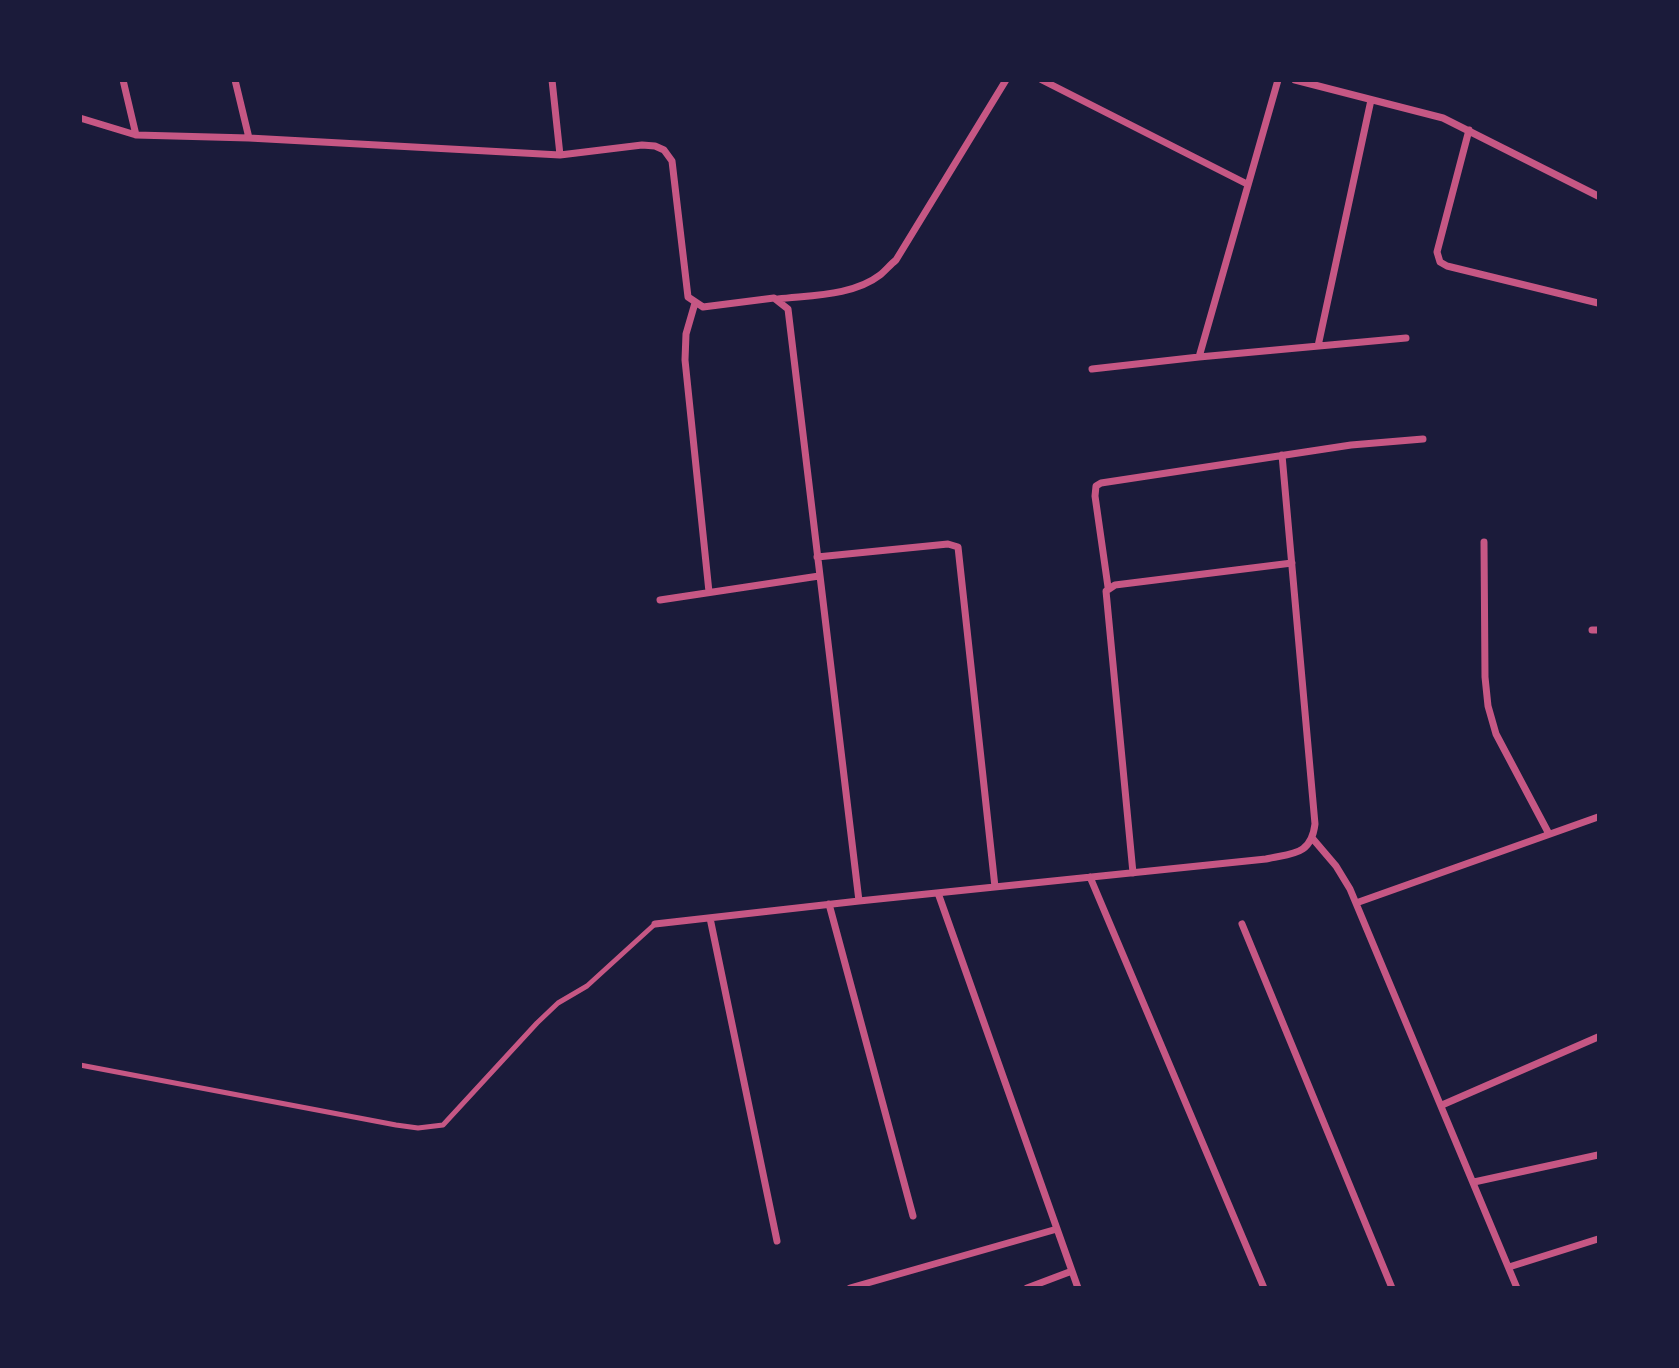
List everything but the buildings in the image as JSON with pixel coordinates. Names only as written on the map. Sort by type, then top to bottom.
[{"type":"street","points":[[123,80],[136,135]]},
{"type":"street","points":[[235,80],[249,138]]},
{"type":"street","points":[[552,80],[559,155]]},
{"type":"street","points":[[80,118],[136,135],[249,138],[559,155],[642,145],[655,146],[664,150],[672,161],[688,297],[695,303],[708,307],[834,292],[858,286],[878,276],[896,260],[1006,80]]},
{"type":"street","points":[[1042,80],[1247,184]]},
{"type":"street","points":[[1199,357],[1278,80]]},
{"type":"street","points":[[1295,80],[1443,118],[1598,196]]},
{"type":"street","points":[[1318,346],[1371,100]]},
{"type":"street","points":[[1469,130],[1437,252],[1440,262],[1447,266],[1598,303]]},
{"type":"street","points":[[778,299],[788,309],[859,901]]},
{"type":"street","points":[[695,303],[686,334],[685,359],[709,592]]},
{"type":"street","points":[[1092,369],[1406,338]]},
{"type":"street","points":[[1133,873],[1105,595],[1108,587],[1094,496],[1096,486],[1101,483],[1351,444],[1423,439]]},
{"type":"street","points":[[655,924],[1266,859],[1304,850],[1313,839],[1315,824],[1282,455]]},
{"type":"street","points":[[1484,542],[1485,677],[1488,706],[1496,734],[1549,834]]},
{"type":"street","points":[[817,557],[948,544],[958,547],[995,887]]},
{"type":"street","points":[[1108,587],[1292,563]]},
{"type":"street","points":[[660,600],[819,576]]},
{"type":"street","points":[[1356,903],[1598,817]]},
{"type":"street","points":[[1313,839],[1336,866],[1356,903],[1517,1287]]},
{"type":"street","points":[[1090,877],[1264,1287]]},
{"type":"street","points":[[938,892],[1078,1287]]},
{"type":"street","points":[[829,904],[913,1216]]},
{"type":"street","points":[[710,918],[777,1241]]},
{"type":"street","points":[[1242,924],[1392,1287]]},
{"type":"street","points":[[1442,1105],[1598,1037]]},
{"type":"street","points":[[1474,1182],[1598,1155]]},
{"type":"street","points":[[850,1287],[1057,1229]]},
{"type":"street","points":[[1508,1267],[1598,1239]]},
{"type":"street","points":[[1027,1287],[1072,1271]]},
{"type":"lane","points":[[80,1065],[396,1125],[418,1128],[443,1125],[551,1010],[587,986],[655,924]]}]
